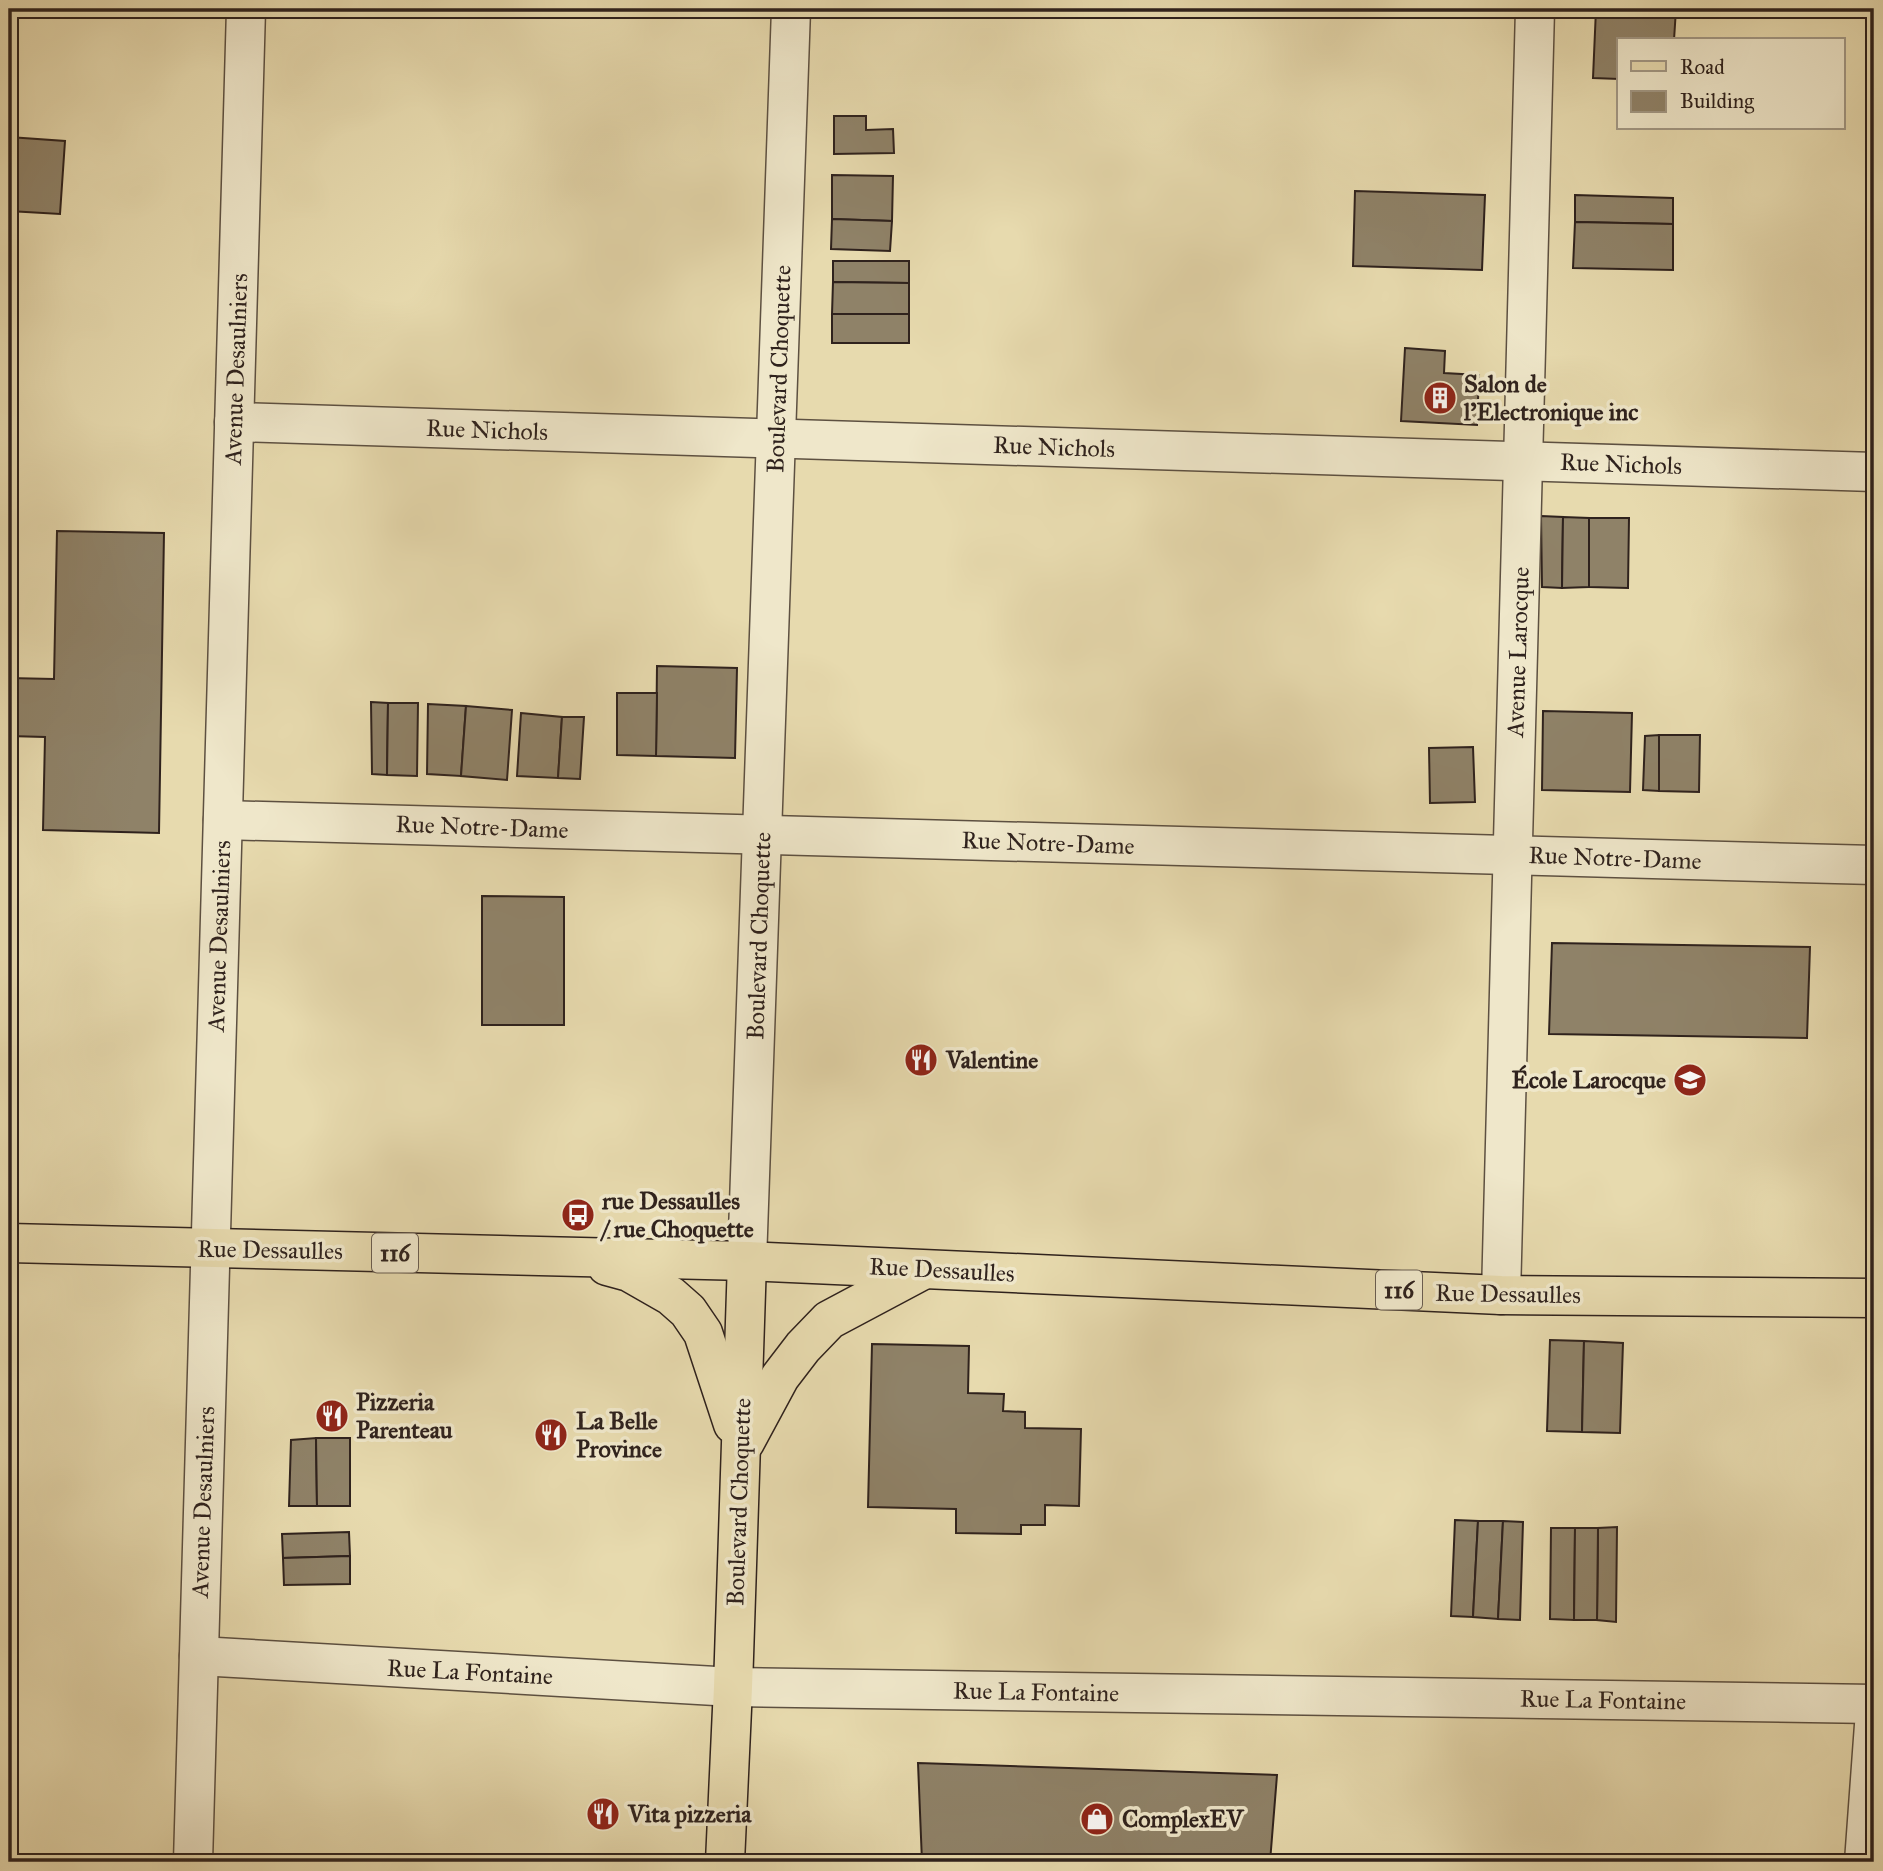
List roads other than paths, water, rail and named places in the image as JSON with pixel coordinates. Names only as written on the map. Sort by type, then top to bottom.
[{"type":"main road","name":"Rue Dessaulles","points":[[9,1243],[747,1261],[1501,1295],[1874,1298]]},
{"type":"main road","points":[[579,1257],[629,1272],[671,1296],[688,1311],[702,1333],[741,1450]]},
{"type":"main road","name":"Boulevard Choquette","points":[[725,1862],[747,1261]]},
{"type":"main road","points":[[741,1450],[780,1377],[803,1347],[829,1320],[924,1269]]},
{"type":"street","name":"Avenue Desaulniers","points":[[193,1862],[246,9]]},
{"type":"street","name":"Boulevard Choquette","points":[[747,1261],[791,9]]},
{"type":"street","name":"Avenue Larocque","points":[[1501,1295],[1535,9]]},
{"type":"street","name":"Rue Nichols","points":[[234,422],[1874,472]]},
{"type":"street","name":"Rue Notre-Dame","points":[[223,820],[1874,865]]},
{"type":"street","name":"Rue La Fontaine","points":[[199,1656],[733,1688],[1874,1704]]},
{"type":"street","points":[[1864,1862],[1874,1725]]},
{"type":"place","name":"Salon de l'Electronique inc","points":[[1440,398]]},
{"type":"place","name":"Valentine","points":[[921,1060]]},
{"type":"place","name":"École Larocque","points":[[1690,1080]]},
{"type":"place","name":"rue Dessaulles / rue Choquette","points":[[578,1215]]},
{"type":"place","name":"Pizzeria Parenteau","points":[[332,1416]]},
{"type":"place","name":"La Belle Province","points":[[551,1435]]},
{"type":"place","name":"Vita pizzeria","points":[[603,1814]]},
{"type":"place","name":"ComplexEV","points":[[1097,1819]]}]
